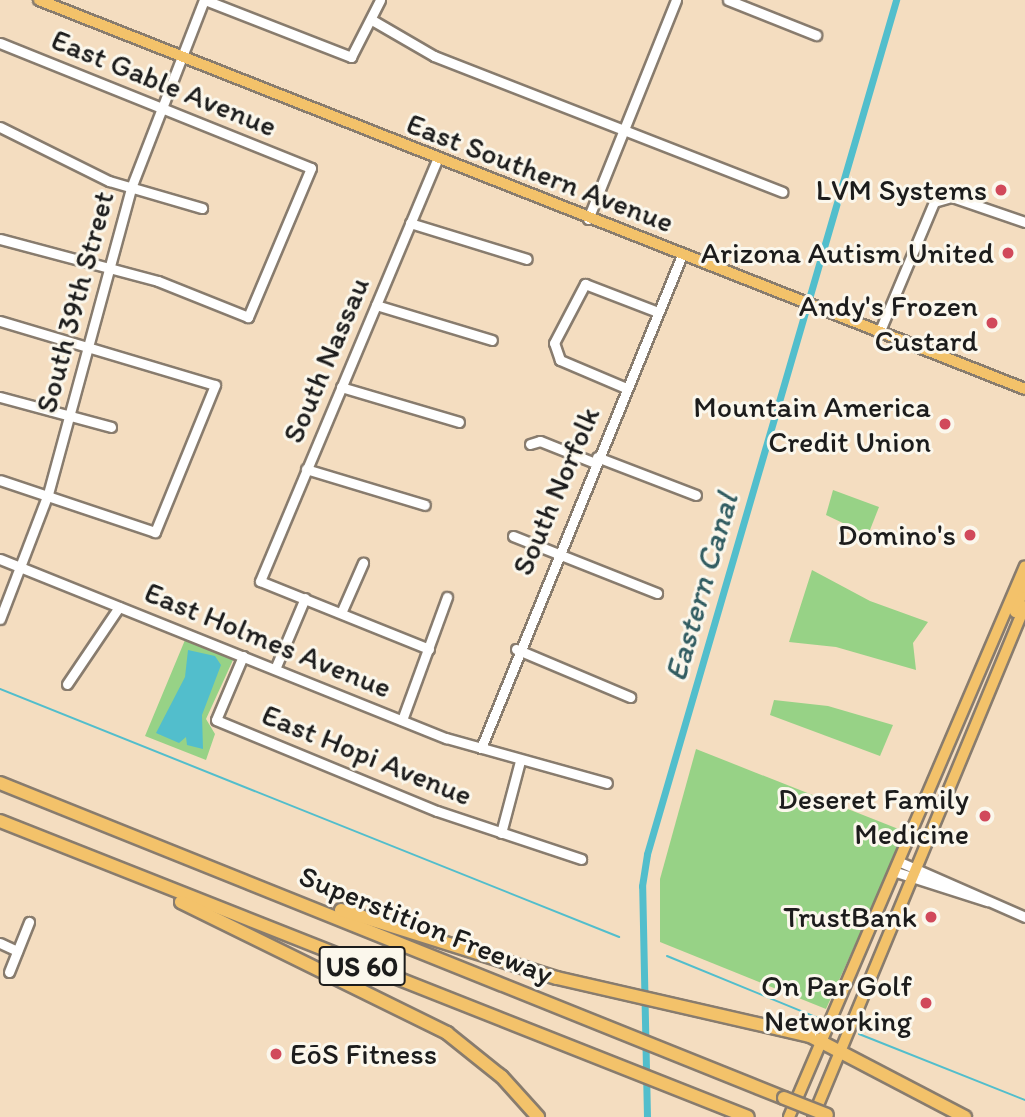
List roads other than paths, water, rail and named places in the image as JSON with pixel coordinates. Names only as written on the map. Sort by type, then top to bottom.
[{"type":"highway","name":"Superstition Freeway","points":[[0,783],[830,1116]]},
{"type":"highway","points":[[0,821],[95,860],[430,1023],[485,1062],[538,1117]]},
{"type":"highway","name":"Superstition Freeway","points":[[95,860],[748,1117]]},
{"type":"highway","points":[[306,904],[611,991],[821,1041],[842,1049],[965,1117]]},
{"type":"main road","name":"East Southern Avenue","points":[[39,0],[437,160],[1025,389]]},
{"type":"main road","points":[[1007,649],[1024,588],[1023,571]]},
{"type":"main road","points":[[789,1117],[1023,571]]},
{"type":"main road","points":[[813,1117],[911,872],[1025,606]]},
{"type":"street","name":"South 39th Street","points":[[0,619],[48,494],[131,188],[204,0]]},
{"type":"street","points":[[204,0],[355,56],[380,0]]},
{"type":"street","points":[[588,219],[676,0]]},
{"type":"street","points":[[728,0],[816,35]]},
{"type":"street","points":[[372,20],[434,56],[782,191]]},
{"type":"street","name":"East Gable Avenue","points":[[0,43],[311,168],[248,317],[109,268]]},
{"type":"street","points":[[0,127],[131,188],[202,208]]},
{"type":"street","name":"South Nassau","points":[[304,598],[260,580],[437,160]]},
{"type":"street","points":[[879,333],[929,208],[940,198],[1025,222]]},
{"type":"street","points":[[410,223],[527,259]]},
{"type":"street","points":[[0,239],[109,268]]},
{"type":"street","name":"South Norfolk","points":[[481,748],[516,649],[682,255]]},
{"type":"street","points":[[626,388],[553,352],[576,291],[585,284],[658,312]]},
{"type":"street","points":[[376,305],[492,340]]},
{"type":"street","points":[[0,321],[88,345],[215,385],[155,532],[0,480]]},
{"type":"street","points":[[341,387],[459,422]]},
{"type":"street","points":[[0,397],[111,427]]},
{"type":"street","points":[[530,444],[540,441],[696,495]]},
{"type":"street","points":[[306,469],[425,505]]},
{"type":"street","points":[[513,536],[657,593]]},
{"type":"street","name":"East Holmes Avenue","points":[[0,559],[402,720],[520,761],[607,783]]},
{"type":"street","points":[[341,613],[363,563]]},
{"type":"street","points":[[402,720],[447,597]]},
{"type":"street","points":[[275,669],[304,598],[429,649]]},
{"type":"street","points":[[67,684],[119,607]]},
{"type":"street","points":[[516,649],[630,696]]},
{"type":"street","name":"East Hopi Avenue","points":[[243,656],[216,720],[501,833],[581,859]]},
{"type":"street","points":[[501,833],[520,761]]},
{"type":"street","points":[[898,867],[1025,917]]},
{"type":"street","points":[[9,972],[29,922]]},
{"type":"street","points":[[0,943],[17,951]]},
{"type":"water","points":[[188,650],[215,656],[221,665],[202,715],[203,749],[187,745],[186,737],[179,743],[156,733],[185,677]]},
{"type":"waterway","name":"Eastern Canal","points":[[647,1117],[642,886],[647,854],[896,0]]},
{"type":"waterway","points":[[0,689],[619,937]]},
{"type":"waterway","points":[[667,956],[818,1018]]},
{"type":"waterway","points":[[859,1034],[1025,1100]]},
{"type":"place","name":"LVM Systems","points":[[1001,190]]},
{"type":"place","name":"Arizona Autism United","points":[[1008,253]]},
{"type":"place","name":"Andy's Frozen Custard","points":[[992,323]]},
{"type":"place","name":"Mountain America Credit Union","points":[[945,424]]},
{"type":"place","name":"Domino's","points":[[970,535]]},
{"type":"place","name":"Deseret Family Medicine","points":[[985,816]]},
{"type":"place","name":"TrustBank","points":[[931,917]]},
{"type":"place","name":"On Par Golf Networking","points":[[926,1003]]},
{"type":"place","name":"EōS Fitness","points":[[276,1054]]}]
